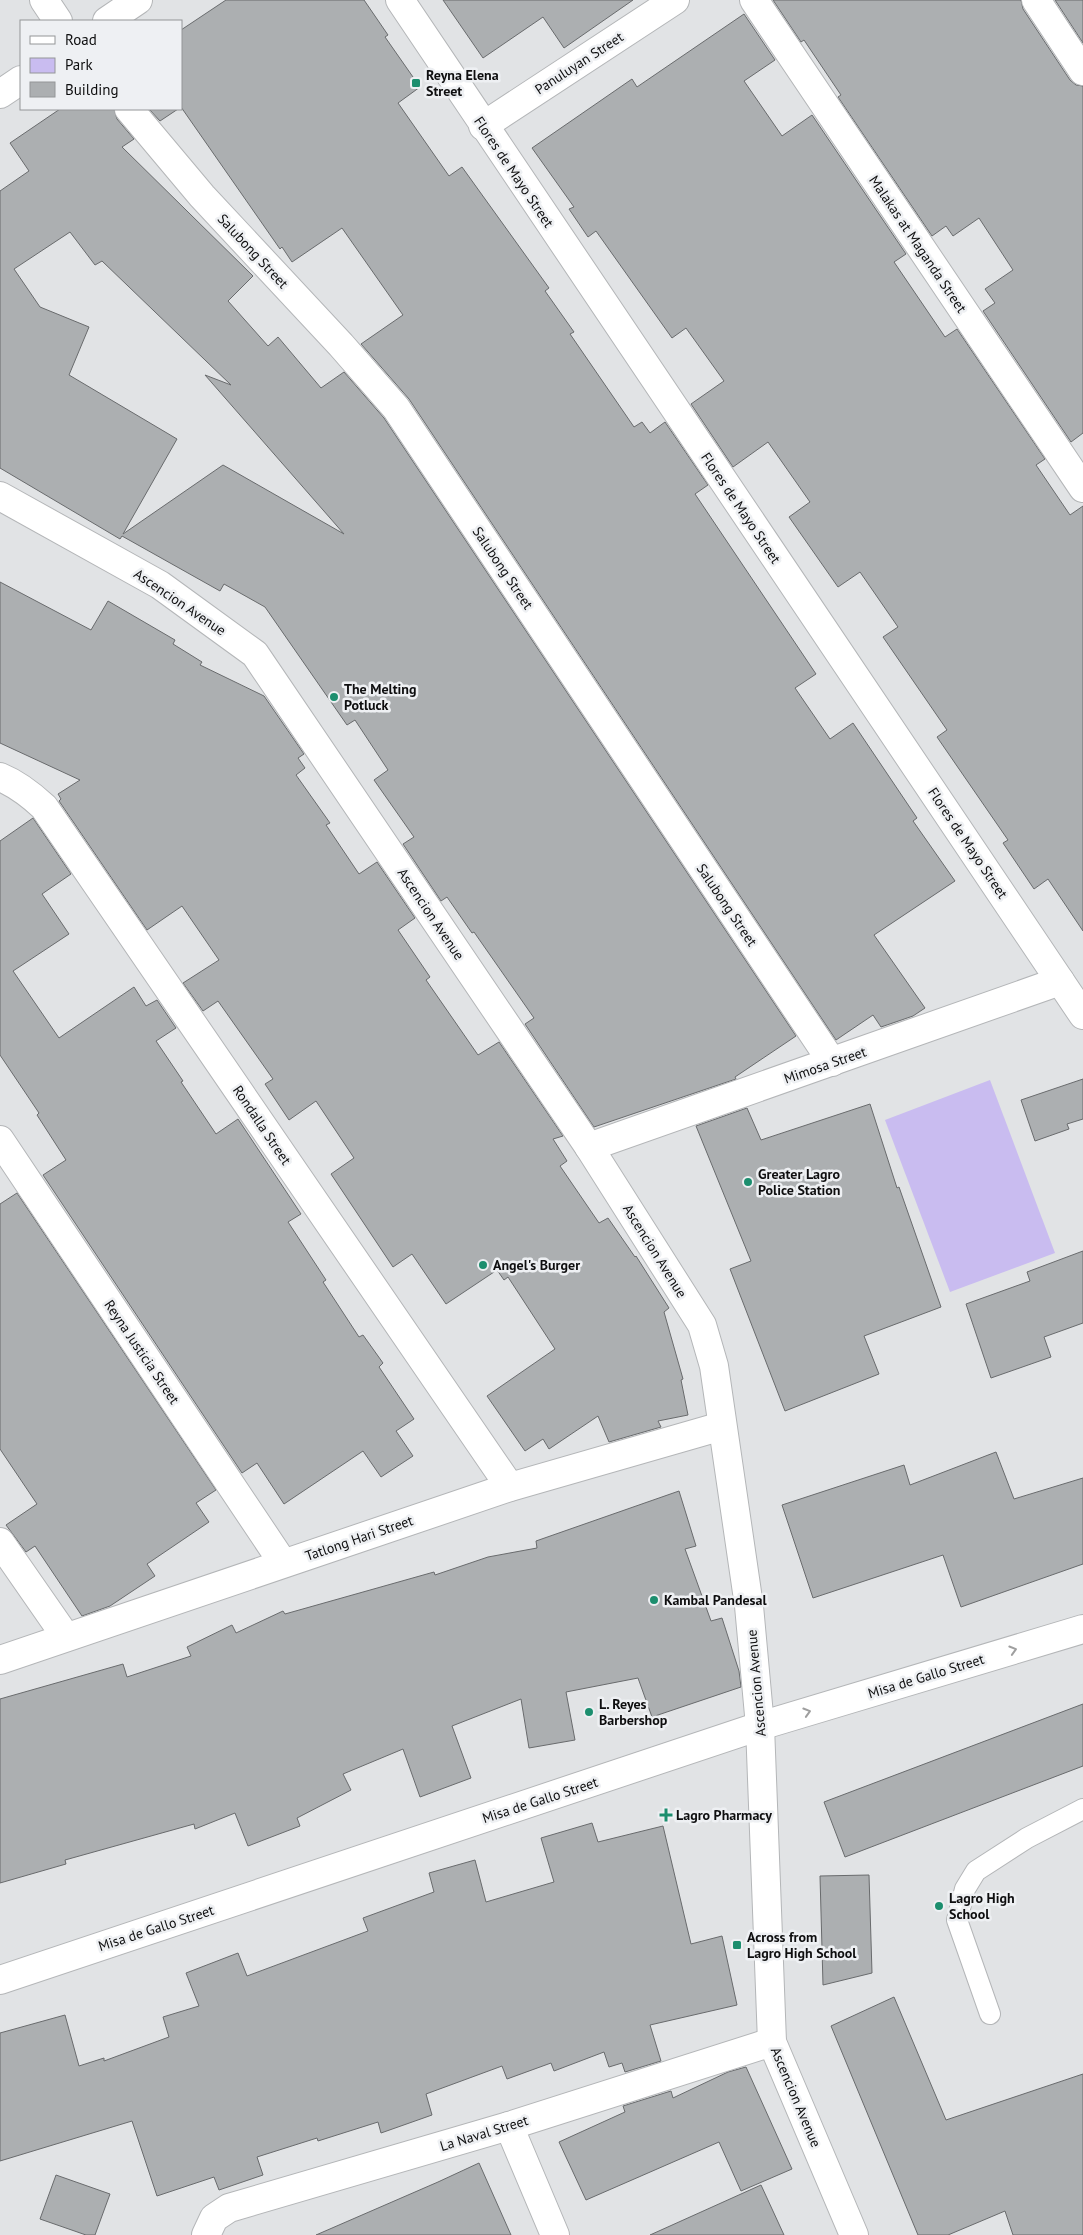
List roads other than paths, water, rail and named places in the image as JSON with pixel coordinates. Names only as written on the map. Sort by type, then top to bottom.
[{"type":"street","points":[[44,0],[57,20]]},
{"type":"street","points":[[108,20],[138,0]]},
{"type":"street","name":"Flores de Mayo Street","points":[[400,0],[1083,1015]]},
{"type":"street","name":"Panuluyan Street","points":[[483,126],[675,0]]},
{"type":"street","name":"Malakas at Maganda Street","points":[[754,0],[1083,488]]},
{"type":"street","points":[[1036,0],[1083,71]]},
{"type":"street","points":[[0,94],[20,81]]},
{"type":"street","name":"Salubong Street","points":[[130,110],[202,196],[341,344],[396,408],[832,1062]]},
{"type":"street","name":"Ascencion Avenue","points":[[0,496],[160,585],[255,654],[589,1148],[702,1325],[714,1366],[749,1606],[760,1726],[772,2042],[854,2235]]},
{"type":"street","name":"Rondalla Street","points":[[0,777],[14,782],[31,794],[44,807],[510,1487]]},
{"type":"street","name":"Mimosa Street","points":[[589,1148],[1060,981]]},
{"type":"street","name":"Reyna Justicia Street","points":[[0,1140],[283,1563]]},
{"type":"street","name":"Tatlong Hari Street","points":[[0,1660],[510,1487],[722,1426]]},
{"type":"street","points":[[0,1542],[66,1637]]},
{"type":"street","name":"Misa de Gallo Street","points":[[0,1980],[760,1726],[1083,1628]]},
{"type":"street","name":"La Naval Street","points":[[206,2235],[214,2218],[229,2208],[509,2126],[772,2042]]},
{"type":"street","points":[[509,2126],[555,2235]]},
{"type":"lane","points":[[990,2014],[957,1920],[965,1889],[976,1872],[1027,1838],[1083,1809]]},
{"type":"place","name":"Reyna Elena Street","points":[[416,83]]},
{"type":"place","name":"The Melting Potluck","points":[[334,697]]},
{"type":"place","name":"Greater Lagro Police Station","points":[[748,1182]]},
{"type":"place","name":"Angel's Burger","points":[[483,1265]]},
{"type":"place","name":"Kambal Pandesal","points":[[654,1600]]},
{"type":"place","name":"L. Reyes Barbershop","points":[[589,1712]]},
{"type":"place","name":"Lagro Pharmacy","points":[[666,1815]]},
{"type":"place","name":"Lagro High School","points":[[939,1906]]},
{"type":"place","name":"Across from Lagro High School","points":[[737,1945]]}]
